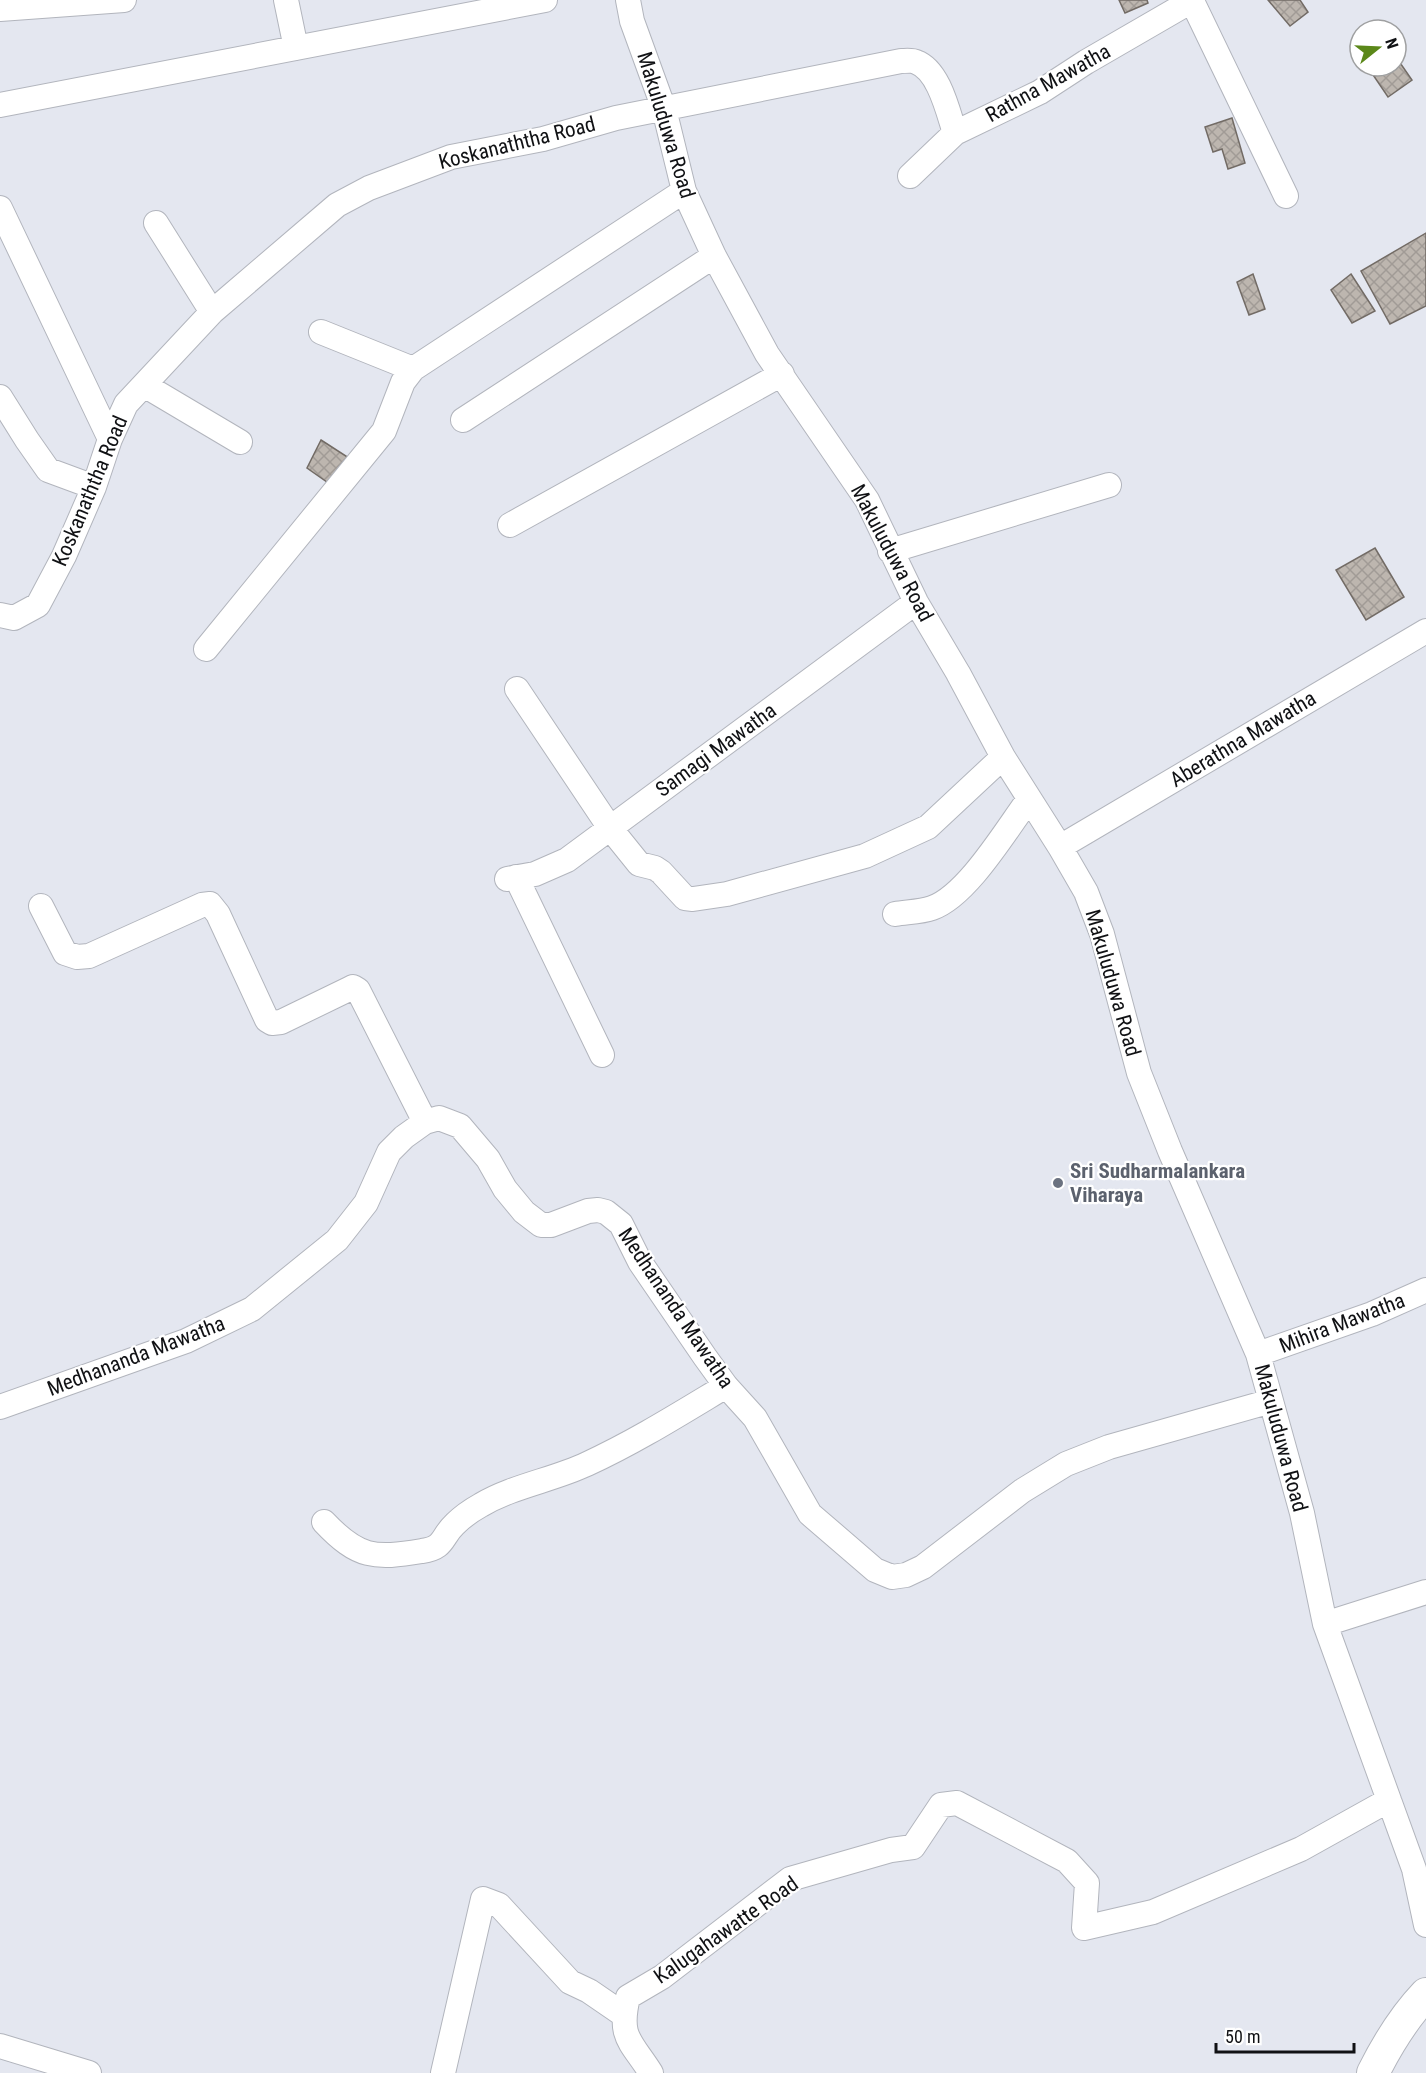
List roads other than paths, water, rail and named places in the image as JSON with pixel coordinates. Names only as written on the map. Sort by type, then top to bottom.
[{"type":"main road","points":[[1373,2073],[1397,2030],[1413,2007],[1426,1994]]},
{"type":"street","points":[[0,9],[123,0]]},
{"type":"street","points":[[286,0],[296,48]]},
{"type":"street","points":[[0,105],[545,0]]},
{"type":"street","name":"Makuluduwa Road","points":[[628,0],[632,21],[664,109],[684,191],[714,256],[767,354],[867,500],[916,602],[958,673],[1003,757],[1086,892],[1102,934],[1138,1073],[1258,1354],[1302,1513],[1325,1624],[1414,1869],[1426,1925]]},
{"type":"street","points":[[1192,0],[1286,196]]},
{"type":"street","name":"Rathna Mawatha","points":[[910,176],[955,133],[1040,92],[1086,62],[1192,0]]},
{"type":"street","name":"Koskanaththa Road","points":[[0,615],[14,618],[38,605],[64,556],[126,404],[212,312],[338,205],[369,188],[451,157],[543,140],[616,118],[901,61],[915,62],[928,71],[939,87],[955,133]]},
{"type":"street","points":[[206,650],[384,431],[403,382],[413,369],[684,191]]},
{"type":"street","points":[[0,208],[110,440]]},
{"type":"street","points":[[156,223],[212,312]]},
{"type":"street","points":[[463,420],[714,256]]},
{"type":"street","points":[[321,332],[413,369]]},
{"type":"street","points":[[510,525],[782,374]]},
{"type":"street","points":[[144,385],[240,442]]},
{"type":"street","points":[[0,397],[48,470],[94,487]]},
{"type":"street","points":[[891,551],[1109,485]]},
{"type":"street","name":"Samagi Mawatha","points":[[602,1055],[512,878],[535,874],[567,860],[916,602]]},
{"type":"street","name":"Aberathna Mawatha","points":[[1060,847],[1426,631]]},
{"type":"street","points":[[517,689],[610,828],[639,864],[661,872],[685,898],[701,899],[865,856],[928,827],[1003,757]]},
{"type":"street","points":[[895,914],[931,909],[954,896],[971,877],[1029,799]]},
{"type":"street","points":[[41,906],[65,953],[77,957],[89,956],[202,905],[210,904],[218,914],[267,1020],[272,1023],[281,1022],[353,987],[358,990],[426,1122]]},
{"type":"street","name":"Medhananda Mawatha","points":[[0,1407],[186,1341],[252,1309],[337,1240],[366,1203],[389,1152],[404,1137],[426,1122],[439,1118],[460,1126],[488,1159],[506,1189],[524,1212],[541,1225],[551,1225],[588,1211],[598,1210],[606,1212],[621,1224],[640,1262],[726,1386],[755,1418],[810,1515],[875,1570],[892,1577],[906,1575],[923,1567],[1022,1491],[1066,1464],[1109,1447],[1271,1401]]},
{"type":"street","name":"Mihira Mawatha","points":[[1258,1354],[1372,1314],[1426,1290]]},
{"type":"street","points":[[324,1522],[356,1550],[372,1556],[437,1548],[443,1543],[454,1525],[488,1501],[586,1465],[642,1436],[726,1386]]},
{"type":"street","points":[[1325,1624],[1426,1592]]},
{"type":"street","name":"Kalugahawatte Road","points":[[624,2015],[628,1997],[662,1977],[790,1879],[891,1850],[913,1848],[941,1805],[957,1803],[1067,1862],[1087,1883],[1084,1928],[1153,1912],[1301,1849],[1389,1800]]},
{"type":"street","points":[[443,2073],[483,1899],[499,1905],[570,1982],[589,1991],[624,2015],[627,2039],[651,2073]]},
{"type":"street","points":[[0,2046],[88,2073]]},
{"type":"place","name":"Sri Sudharmalankara Viharaya","points":[[1058,1183]]}]
